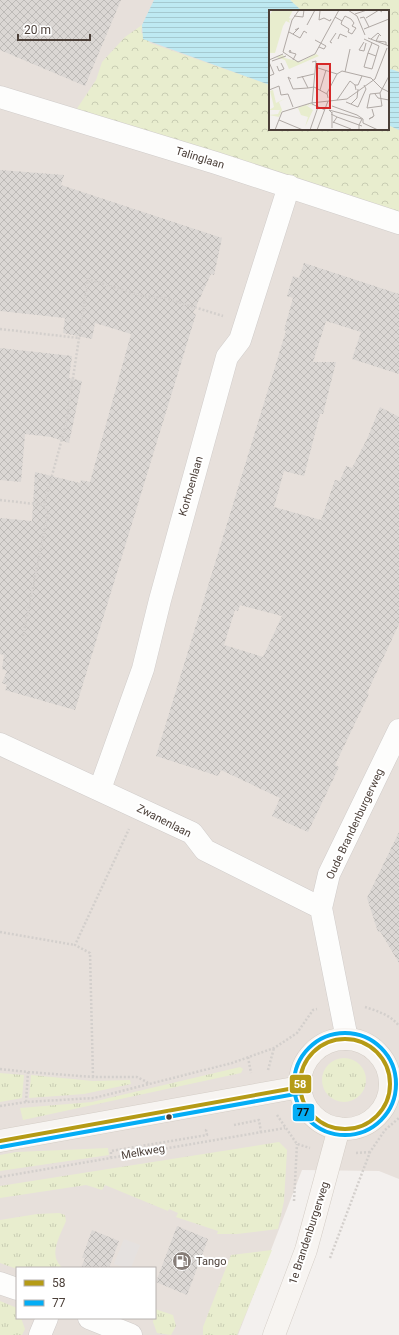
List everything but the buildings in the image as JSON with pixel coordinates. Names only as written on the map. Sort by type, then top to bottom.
[{"type":"street","name":"Talinglaan","points":[[0,97],[289,186],[399,223]]},
{"type":"street","name":"Korhoenlaan","points":[[100,789],[143,669],[160,600],[228,357],[240,340],[244,323],[289,186]]},
{"type":"street","name":"Oude Brandenburgerweg","points":[[346,1039],[321,908],[329,874],[399,730]]},
{"type":"street","name":"Zwanenlaan","points":[[0,744],[100,789],[192,833],[205,850],[321,908]]},
{"type":"street","points":[[346,1039],[361,1042],[374,1050],[394,1076],[385,1104],[377,1115],[366,1124],[353,1128],[339,1128],[324,1124],[312,1115],[303,1102],[300,1087],[301,1072],[308,1058],[318,1048],[332,1041],[346,1039]]},
{"type":"street","points":[[0,1141],[254,1094],[300,1087]]},
{"type":"street","name":"1e Brandenburgerweg","points":[[274,1335],[306,1250],[339,1128]]},
{"type":"street","points":[[0,1283],[16,1289]]},
{"type":"street","points":[[40,1335],[47,1319]]},
{"type":"street","points":[[91,1319],[131,1335]]},
{"type":"path","points":[[23,636],[48,513],[44,506],[66,424],[88,279],[142,296],[165,298],[244,323]]},
{"type":"path","points":[[0,329],[79,338]]},
{"type":"path","points":[[0,500],[44,506]]},
{"type":"path","points":[[75,945],[139,808]]},
{"type":"path","points":[[0,932],[75,945],[90,953],[93,1077]]},
{"type":"path","points":[[0,1106],[26,1102],[94,1098],[232,1063],[274,1048],[297,1033],[313,1010],[339,1002],[379,1012],[395,1021],[399,1026]]},
{"type":"path","points":[[0,1069],[93,1077],[137,1077],[147,1082],[147,1084]]},
{"type":"path","points":[[26,1102],[28,1072]]},
{"type":"path","points":[[328,1263],[370,1152],[385,1130],[399,1118]]},
{"type":"path","points":[[228,1126],[259,1120],[261,1132]]},
{"type":"path","points":[[111,1158],[111,1151],[207,1135],[206,1130],[213,1128]]},
{"type":"path","name":"Melkweg","points":[[0,1177],[285,1128],[297,1144],[293,1207]]},
{"type":"shaded area","points":[[0,0],[399,0],[399,1179],[379,1171],[302,1170],[238,1335],[0,1335]]},
{"type":"shaded area","points":[[124,1239],[140,1245],[131,1267],[122,1267],[114,1264]]},
{"type":"green space","points":[[290,0],[399,0],[399,72],[389,68],[389,10],[301,10]]},
{"type":"green space","points":[[142,25],[141,32],[150,43],[269,85],[269,130],[389,130],[389,125],[399,130],[399,214],[76,110],[96,80],[102,62],[125,37]]},
{"type":"green space","points":[[344,1058],[356,1062],[362,1068],[366,1080],[362,1092],[356,1098],[344,1102],[332,1098],[326,1092],[322,1080],[326,1068],[332,1062]]},
{"type":"green space","points":[[240,1067],[243,1069],[241,1073],[23,1120],[20,1108],[92,1102]]},
{"type":"green space","points":[[0,1073],[24,1075],[22,1098],[0,1102]]},
{"type":"green space","points":[[31,1075],[93,1081],[130,1080],[131,1084],[84,1094],[29,1098]]},
{"type":"green space","points":[[279,1142],[287,1150],[284,1201],[278,1229],[237,1234],[217,1234],[218,1231],[176,1217],[178,1213],[169,1209],[168,1211],[105,1185],[102,1190],[86,1185],[0,1198],[0,1186]]},
{"type":"green space","points":[[108,1148],[109,1155],[0,1171],[0,1155],[16,1152]]},
{"type":"green space","points":[[59,1213],[65,1215],[66,1221],[58,1239],[55,1252],[58,1263],[62,1267],[16,1267],[16,1269],[0,1263],[0,1220],[37,1214]]},
{"type":"green space","points":[[272,1250],[237,1335],[203,1335],[203,1327],[231,1255]]},
{"type":"green space","points":[[0,1301],[16,1308],[16,1319],[21,1319],[25,1329],[22,1335],[0,1335]]},
{"type":"green space","points":[[156,1309],[173,1315],[176,1326],[171,1335],[157,1333],[153,1319],[156,1319]]},
{"type":"water","points":[[154,0],[290,0],[301,10],[269,10],[269,85],[143,39],[142,25]]},
{"type":"water","points":[[389,68],[399,72],[399,130],[389,125]]},
{"type":"transit line","name":"77","points":[[345,1033],[364,1037],[381,1048],[392,1065],[396,1084],[392,1103],[381,1120],[364,1131],[345,1135],[326,1131],[309,1120],[298,1103],[294,1084],[298,1065],[309,1048],[326,1037],[345,1033]]},
{"type":"transit line","name":"58","points":[[345,1039],[362,1043],[377,1052],[386,1067],[390,1084],[386,1101],[377,1116],[362,1125],[345,1129],[328,1125],[313,1116],[304,1101],[300,1084],[304,1067],[313,1052],[328,1043],[345,1039]]},
{"type":"transit line","name":"58","points":[[0,1141],[300,1087]]},
{"type":"transit line","name":"77","points":[[1,1147],[301,1093]]},
{"type":"place","name":"Tango","points":[[182,1261]]}]
